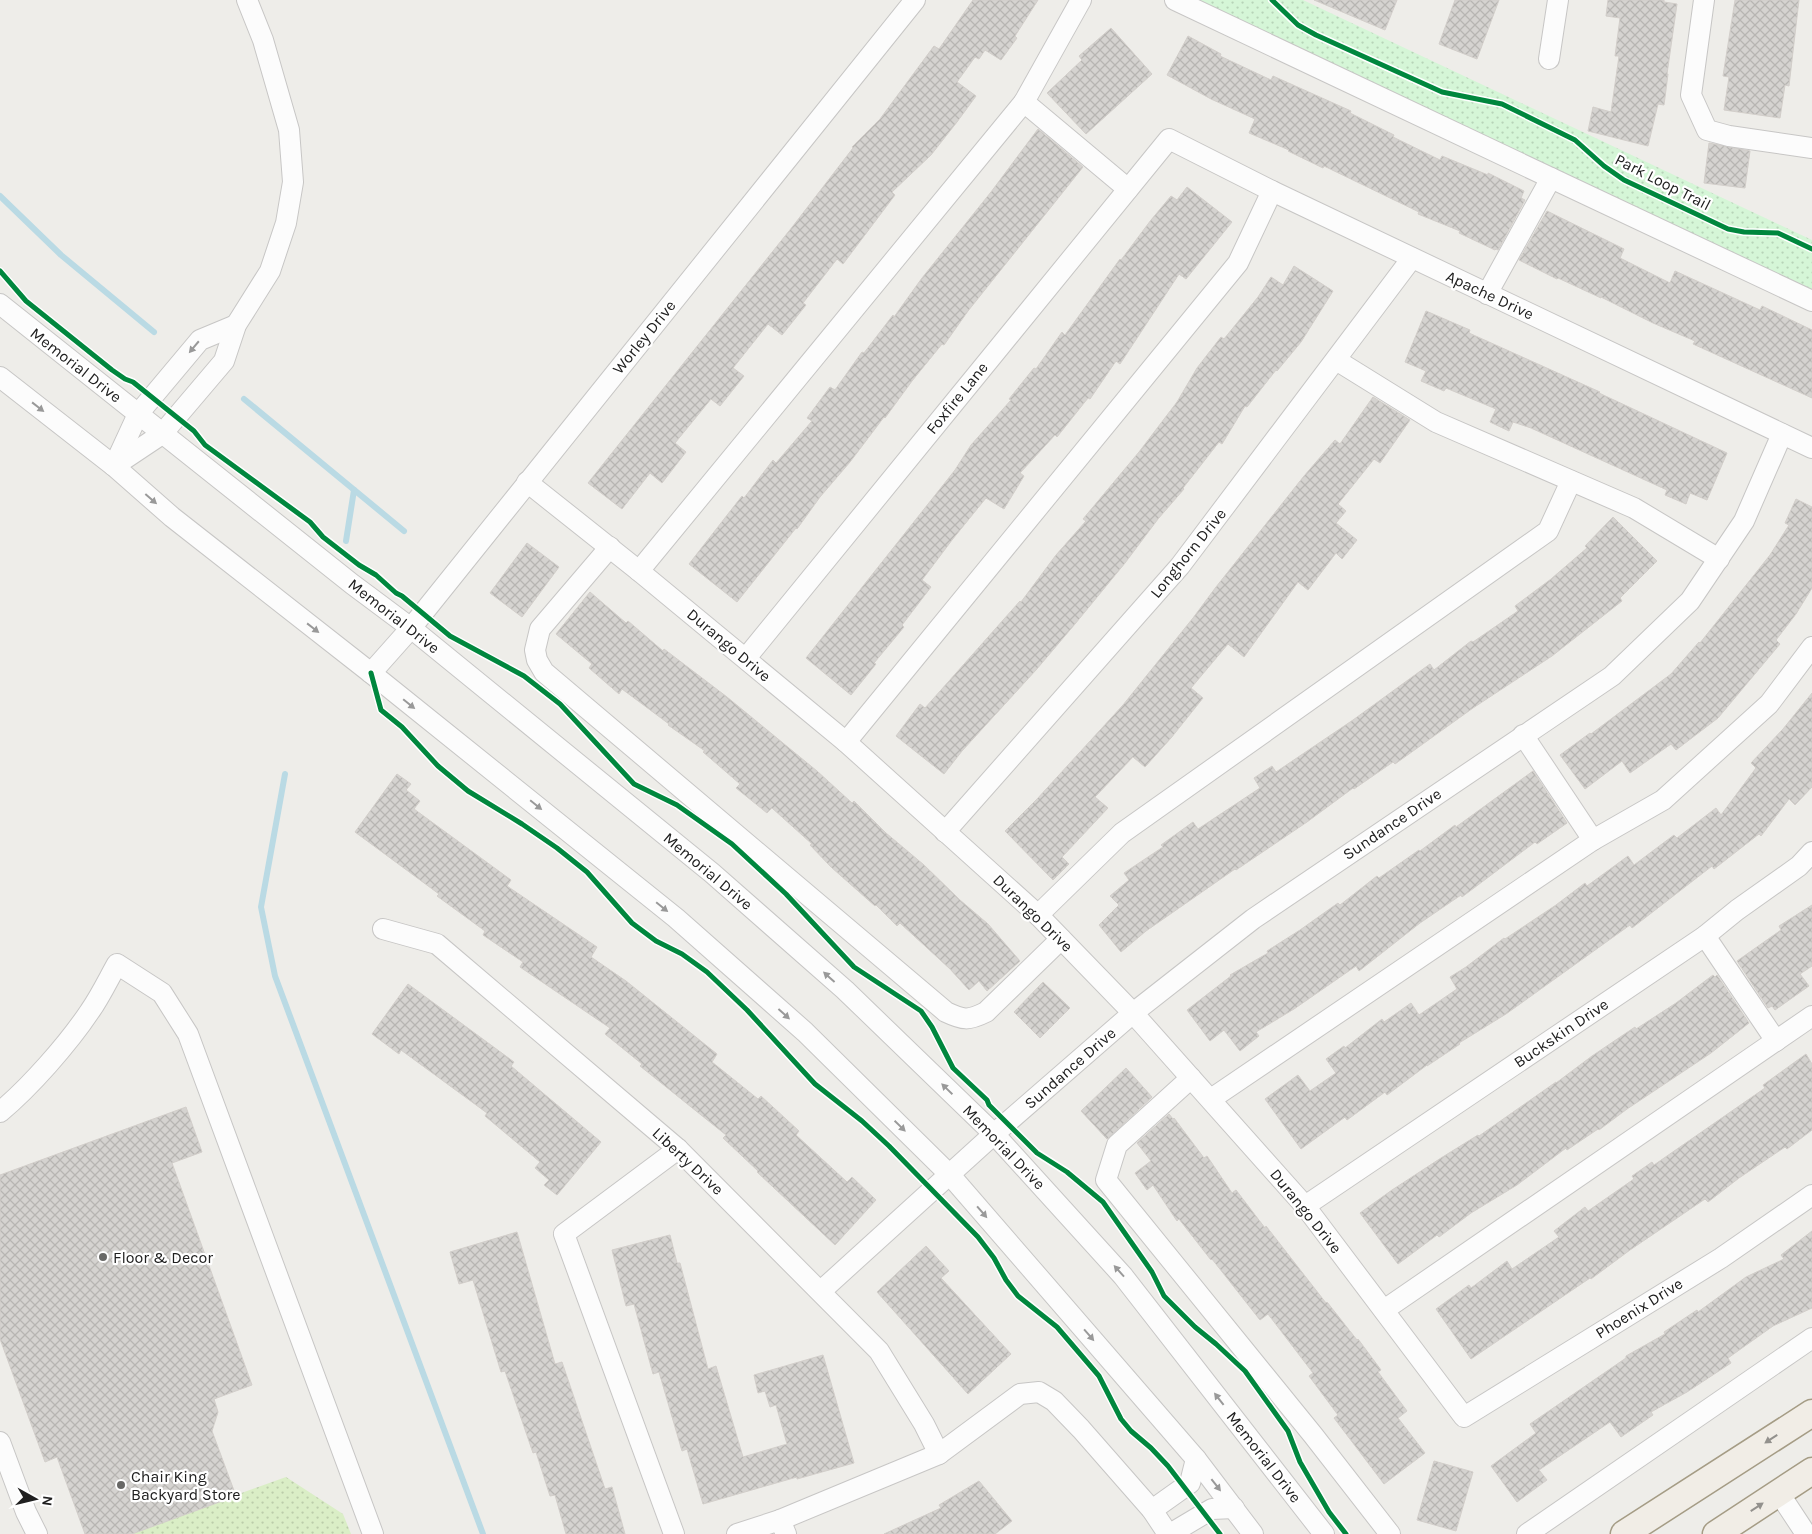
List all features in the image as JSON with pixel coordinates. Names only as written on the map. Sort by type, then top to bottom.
[{"type":"main road","points":[[1624,1534],[1812,1413]]},
{"type":"main road","points":[[1716,1534],[1812,1471]]},
{"type":"street","points":[[114,466],[162,434],[224,361],[236,325],[270,271],[286,223],[294,182],[289,130],[263,40],[247,0]]},
{"type":"street","name":"Worley Drive","points":[[371,673],[411,628],[915,0]]},
{"type":"street","points":[[639,571],[1024,102],[1081,0]]},
{"type":"street","points":[[1175,0],[1812,302]]},
{"type":"street","points":[[1550,59],[1558,0]]},
{"type":"street","points":[[1704,0],[1692,95],[1707,130],[1729,136],[1812,148]]},
{"type":"street","points":[[1024,102],[1128,189]]},
{"type":"street","name":"Foxfire Lane","points":[[746,658],[1169,139]]},
{"type":"street","name":"Apache Drive","points":[[1169,139],[1272,192],[1812,448]]},
{"type":"street","points":[[1487,294],[1550,178]]},
{"type":"street","points":[[846,742],[1238,263],[1272,192]]},
{"type":"street","name":"Longhorn Drive","points":[[945,832],[1180,566],[1412,258]]},
{"type":"street","name":"Memorial Drive","points":[[0,304],[352,584],[411,628],[712,873],[844,990],[994,1134],[1123,1276],[1324,1534]]},
{"type":"street","points":[[114,466],[138,414],[200,340],[236,325]]},
{"type":"street","points":[[1336,360],[1436,422],[1634,508],[1720,559]]},
{"type":"street","points":[[0,378],[114,466],[172,517],[371,673],[676,918],[805,1032],[950,1175],[1196,1459],[1253,1534]]},
{"type":"street","name":"Sundance Drive","points":[[821,1291],[994,1134],[1133,1013],[1253,919],[1612,676],[1690,601],[1720,559],[1744,521],[1782,434]]},
{"type":"street","points":[[1038,916],[1122,833],[1548,532],[1571,481]]},
{"type":"street","name":"Durango Drive","points":[[527,482],[610,547],[846,742],[1038,916],[1133,1013],[1305,1206],[1464,1417]]},
{"type":"street","points":[[610,547],[540,629],[535,650],[537,660],[544,672],[946,1012],[960,1019],[973,1018],[986,1012],[1061,939]]},
{"type":"street","points":[[1211,1099],[1593,840],[1664,800],[1769,704],[1812,647]]},
{"type":"street","points":[[1523,736],[1593,840]]},
{"type":"street","name":"Buckskin Drive","points":[[1305,1206],[1705,936],[1737,910],[1799,866],[1812,852]]},
{"type":"street","name":"Liberty Drive","points":[[383,929],[437,944],[678,1149],[879,1351],[924,1424],[939,1454]]},
{"type":"street","points":[[1705,936],[1776,1041]]},
{"type":"street","points":[[0,1112],[11,1103],[53,1058],[91,1011],[117,964],[162,993],[188,1034],[372,1534]]},
{"type":"street","points":[[1384,1310],[1812,1016]]},
{"type":"street","points":[[1191,1078],[1117,1145],[1106,1180],[1313,1435],[1390,1534]]},
{"type":"street","points":[[674,1534],[564,1234],[678,1149]]},
{"type":"street","name":"Phoenix Drive","points":[[1464,1417],[1721,1258],[1812,1195]]},
{"type":"street","points":[[1527,1534],[1812,1338]]},
{"type":"street","points":[[738,1534],[783,1527],[939,1454],[1020,1394],[1039,1392],[1054,1401],[1081,1429],[1152,1510],[1169,1534],[1212,1509],[1234,1508]]},
{"type":"street","points":[[0,1442],[26,1512],[37,1534]]},
{"type":"street","points":[[1152,1510],[1190,1483],[1196,1459]]},
{"type":"street","points":[[1779,1493],[1806,1534]]},
{"type":"green space","points":[[1188,0],[1303,0],[1812,240],[1812,296]]},
{"type":"green space","points":[[286,1477],[343,1514],[351,1534],[128,1534]]},
{"type":"building","points":[[973,0],[1038,0],[1015,36],[1017,38],[1001,60],[985,50],[979,59],[975,57],[957,82],[976,96],[931,155],[892,192],[895,195],[843,264],[837,259],[803,303],[806,305],[782,335],[768,324],[733,368],[744,376],[720,406],[711,399],[675,443],[686,452],[662,483],[650,473],[622,509],[588,483],[793,226],[852,147],[880,119],[934,46],[939,49]]},
{"type":"building","points":[[1314,0],[1397,0],[1385,30]]},
{"type":"building","points":[[1455,0],[1499,0],[1477,59],[1439,44]]},
{"type":"building","points":[[1608,0],[1664,0],[1664,2],[1677,4],[1664,105],[1658,104],[1648,146],[1588,131],[1593,107],[1611,112],[1619,56],[1615,56],[1620,18],[1606,16]]},
{"type":"building","points":[[1735,0],[1799,0],[1789,86],[1785,85],[1780,118],[1724,110],[1729,77],[1723,76]]},
{"type":"building","points":[[1111,28],[1152,74],[1086,134],[1047,93],[1082,60],[1079,56]]},
{"type":"building","points":[[1188,36],[1221,54],[1220,56],[1271,80],[1273,76],[1351,111],[1350,113],[1394,135],[1393,137],[1440,160],[1442,156],[1488,175],[1488,173],[1524,191],[1521,198],[1525,200],[1498,250],[1459,233],[1460,231],[1418,214],[1419,212],[1324,166],[1323,168],[1289,150],[1249,133],[1255,119],[1211,99],[1167,75]]},
{"type":"building","points":[[1038,129],[1083,167],[968,311],[944,345],[942,344],[912,381],[885,418],[737,602],[689,564],[742,496],[744,498],[773,460],[776,463],[812,421],[807,418],[830,387],[835,390],[862,352],[864,353],[893,315],[894,317]]},
{"type":"building","points":[[1709,143],[1750,151],[1745,188],[1704,183]]},
{"type":"building","points":[[1187,187],[1232,222],[1186,279],[1179,274],[1120,364],[1116,361],[1090,399],[1088,398],[1057,437],[1055,435],[1020,473],[1024,476],[1004,509],[986,498],[952,540],[922,580],[931,587],[902,625],[904,627],[874,663],[876,664],[851,695],[806,658],[955,470],[971,445],[1011,400],[1009,399],[1034,368],[1036,369],[1062,332],[1065,335],[1151,220],[1171,196],[1177,200]]},
{"type":"building","points":[[1547,211],[1624,249],[1620,258],[1670,283],[1675,271],[1760,310],[1762,306],[1812,330],[1812,398],[1693,344],[1695,341],[1519,260]]},
{"type":"building","points":[[1294,266],[1333,291],[1301,342],[1247,407],[1245,406],[1222,444],[1219,442],[1184,489],[1075,624],[962,751],[944,774],[896,736],[920,704],[925,708],[1021,602],[1056,555],[1086,521],[1083,519],[1139,452],[1177,402],[1197,368],[1221,337],[1224,339],[1258,297],[1271,277],[1283,285]]},
{"type":"building","points":[[1426,311],[1470,330],[1469,333],[1600,392],[1727,453],[1707,500],[1690,493],[1686,504],[1665,495],[1667,490],[1531,428],[1513,422],[1509,431],[1490,422],[1496,409],[1446,388],[1444,391],[1421,381],[1426,371],[1405,362]]},
{"type":"building","points":[[1373,397],[1410,420],[1380,463],[1374,459],[1338,504],[1346,511],[1336,523],[1357,540],[1342,559],[1336,553],[1308,590],[1298,582],[1244,657],[1228,644],[1191,688],[1203,698],[1171,738],[1145,767],[1133,757],[1095,797],[1108,808],[1062,857],[1069,864],[1053,880],[1005,831],[1123,705],[1304,476],[1335,440],[1340,444]]},
{"type":"building","points":[[1796,499],[1812,507],[1812,588],[1796,614],[1776,640],[1780,644],[1718,718],[1676,750],[1671,744],[1630,773],[1622,761],[1585,789],[1560,755],[1671,674],[1700,643],[1770,555],[1789,525],[1785,523]]},
{"type":"building","points":[[1613,517],[1657,561],[1620,598],[1622,601],[1552,656],[1473,708],[1395,764],[1393,762],[1353,788],[1307,822],[1235,869],[1146,931],[1121,952],[1099,925],[1119,905],[1110,896],[1129,880],[1124,873],[1163,847],[1161,845],[1193,822],[1198,829],[1260,788],[1254,778],[1272,766],[1276,772],[1353,720],[1430,664],[1434,670],[1471,641],[1473,642],[1518,611],[1515,606],[1551,579],[1587,548],[1585,546]]},
{"type":"building","points":[[527,543],[559,567],[522,617],[490,593]]},
{"type":"building","points":[[590,592],[626,623],[628,621],[663,651],[664,649],[727,697],[817,771],[852,803],[854,801],[886,833],[988,924],[1020,961],[987,991],[979,981],[969,990],[950,969],[900,923],[897,926],[876,905],[831,867],[810,845],[812,844],[772,808],[767,813],[736,788],[740,784],[703,752],[705,751],[622,689],[619,694],[589,668],[592,664],[556,634]]},
{"type":"building","points":[[1812,693],[1812,787],[1795,805],[1789,799],[1761,836],[1759,834],[1714,869],[1712,866],[1632,928],[1630,925],[1506,1014],[1459,1043],[1387,1095],[1385,1092],[1347,1120],[1345,1117],[1301,1149],[1265,1099],[1298,1075],[1310,1091],[1336,1073],[1326,1059],[1344,1046],[1345,1048],[1382,1019],[1384,1022],[1411,1003],[1419,1015],[1457,989],[1450,977],[1585,883],[1587,886],[1628,856],[1634,865],[1674,835],[1677,838],[1716,808],[1721,815],[1756,768],[1751,763],[1783,729]]},
{"type":"building","points":[[1533,771],[1567,823],[1537,844],[1535,842],[1462,897],[1461,895],[1420,923],[1359,971],[1356,966],[1294,1009],[1256,1032],[1259,1036],[1240,1051],[1224,1030],[1210,1041],[1187,1010],[1230,975],[1268,953],[1267,951],[1338,903],[1340,905],[1377,876],[1379,878],[1455,825],[1456,827]]},
{"type":"building","points":[[397,774],[411,784],[406,790],[420,801],[414,809],[511,880],[507,886],[597,947],[591,957],[626,981],[717,1054],[712,1062],[758,1099],[761,1096],[799,1131],[796,1135],[847,1182],[852,1177],[876,1200],[835,1245],[723,1138],[726,1135],[640,1066],[642,1064],[605,1034],[610,1028],[520,967],[523,962],[483,935],[485,931],[437,896],[439,894],[355,832]]},
{"type":"building","points":[[1812,905],[1812,966],[1800,974],[1809,986],[1775,1010],[1772,1006],[1768,1008],[1737,961],[1781,930],[1779,926]]},
{"type":"building","points":[[1713,975],[1715,977],[1717,975],[1749,1023],[1711,1053],[1599,1130],[1567,1150],[1566,1148],[1517,1185],[1471,1213],[1439,1237],[1437,1235],[1398,1264],[1360,1213],[1441,1158],[1479,1136],[1592,1056],[1635,1027],[1636,1029],[1676,1003]]},
{"type":"building","points":[[1043,982],[1070,1008],[1040,1038],[1014,1012]]},
{"type":"building","points":[[408,984],[514,1062],[511,1066],[601,1142],[557,1195],[544,1185],[549,1180],[535,1168],[540,1162],[485,1116],[487,1113],[401,1050],[399,1054],[372,1034]]},
{"type":"building","points":[[1806,1054],[1812,1064],[1812,1130],[1787,1149],[1785,1147],[1739,1178],[1708,1202],[1705,1199],[1591,1279],[1471,1359],[1436,1309],[1469,1285],[1471,1288],[1507,1261],[1512,1269],[1559,1237],[1554,1231],[1585,1207],[1588,1211],[1634,1179],[1632,1176],[1652,1162],[1654,1165],[1765,1088],[1763,1085]]},
{"type":"building","points":[[1126,1068],[1152,1097],[1107,1139],[1081,1111]]},
{"type":"building","name":"Floor & Decor","points":[[186,1107],[202,1152],[172,1163],[252,1385],[214,1399],[218,1412],[212,1431],[236,1496],[132,1534],[85,1534],[57,1457],[45,1462],[0,1339],[0,1175]]},
{"type":"building","points":[[1169,1114],[1204,1158],[1207,1156],[1232,1193],[1236,1190],[1326,1303],[1358,1339],[1381,1370],[1378,1372],[1407,1411],[1398,1418],[1425,1453],[1384,1484],[1334,1418],[1338,1415],[1309,1376],[1313,1373],[1268,1314],[1260,1320],[1179,1219],[1177,1221],[1153,1185],[1147,1190],[1135,1173],[1151,1161],[1137,1143]]},
{"type":"building","points":[[1812,1231],[1812,1308],[1773,1326],[1728,1358],[1731,1363],[1687,1392],[1651,1412],[1653,1415],[1621,1437],[1610,1422],[1539,1470],[1547,1480],[1517,1502],[1491,1466],[1536,1433],[1530,1424],[1626,1358],[1626,1356],[1665,1334],[1664,1332],[1697,1310],[1698,1312],[1746,1277],[1784,1259],[1781,1255]]},
{"type":"building","points":[[517,1232],[555,1364],[562,1362],[605,1489],[612,1487],[625,1534],[566,1534],[555,1495],[550,1496],[536,1452],[533,1453],[505,1371],[501,1372],[473,1280],[459,1284],[450,1252]]},
{"type":"building","points":[[670,1235],[677,1263],[680,1263],[708,1369],[716,1366],[743,1457],[787,1444],[776,1405],[770,1407],[765,1391],[758,1393],[754,1375],[823,1355],[854,1463],[703,1504],[687,1449],[682,1451],[659,1372],[653,1374],[634,1304],[626,1306],[612,1250]]},
{"type":"building","points":[[926,1246],[949,1271],[941,1278],[1011,1354],[968,1394],[877,1292]]},
{"type":"building","points":[[1434,1461],[1473,1472],[1456,1531],[1417,1520]]},
{"type":"building","points":[[979,1481],[1012,1521],[995,1534],[884,1534],[941,1508],[939,1505]]},
{"type":"waterway","points":[[0,196],[61,255],[154,332]]},
{"type":"waterway","points":[[244,399],[404,531]]},
{"type":"waterway","points":[[346,541],[354,490]]},
{"type":"waterway","points":[[285,774],[261,907],[275,976],[483,1534]]},
{"type":"cycle path","name":"Park Loop Trail","points":[[1272,0],[1298,25],[1316,35],[1442,92],[1502,104],[1575,140],[1604,166],[1624,180],[1728,229],[1744,232],[1778,233],[1812,249]]},
{"type":"cycle path","points":[[0,271],[26,301],[112,370],[133,382],[194,431],[205,445],[310,522],[323,537],[359,565],[376,575],[450,636],[524,676],[560,704],[634,784],[677,805],[732,844],[786,894],[854,967],[921,1011],[932,1027],[953,1068],[987,1100],[989,1105],[1037,1153],[1067,1172],[1103,1202],[1152,1272],[1164,1296],[1195,1327],[1245,1371],[1288,1431],[1300,1462],[1329,1512],[1346,1534]]},
{"type":"cycle path","points":[[371,673],[381,710],[402,727],[438,766],[468,791],[557,848],[587,872],[632,923],[656,941],[682,954],[707,972],[747,1010],[815,1084],[862,1121],[889,1146],[978,1237],[1018,1296],[1057,1327],[1099,1376],[1121,1419],[1168,1466],[1220,1534]]},
{"type":"place","name":"Floor & Decor","points":[[103,1257]]},
{"type":"place","name":"Chair King Backyard Store","points":[[121,1485]]}]
